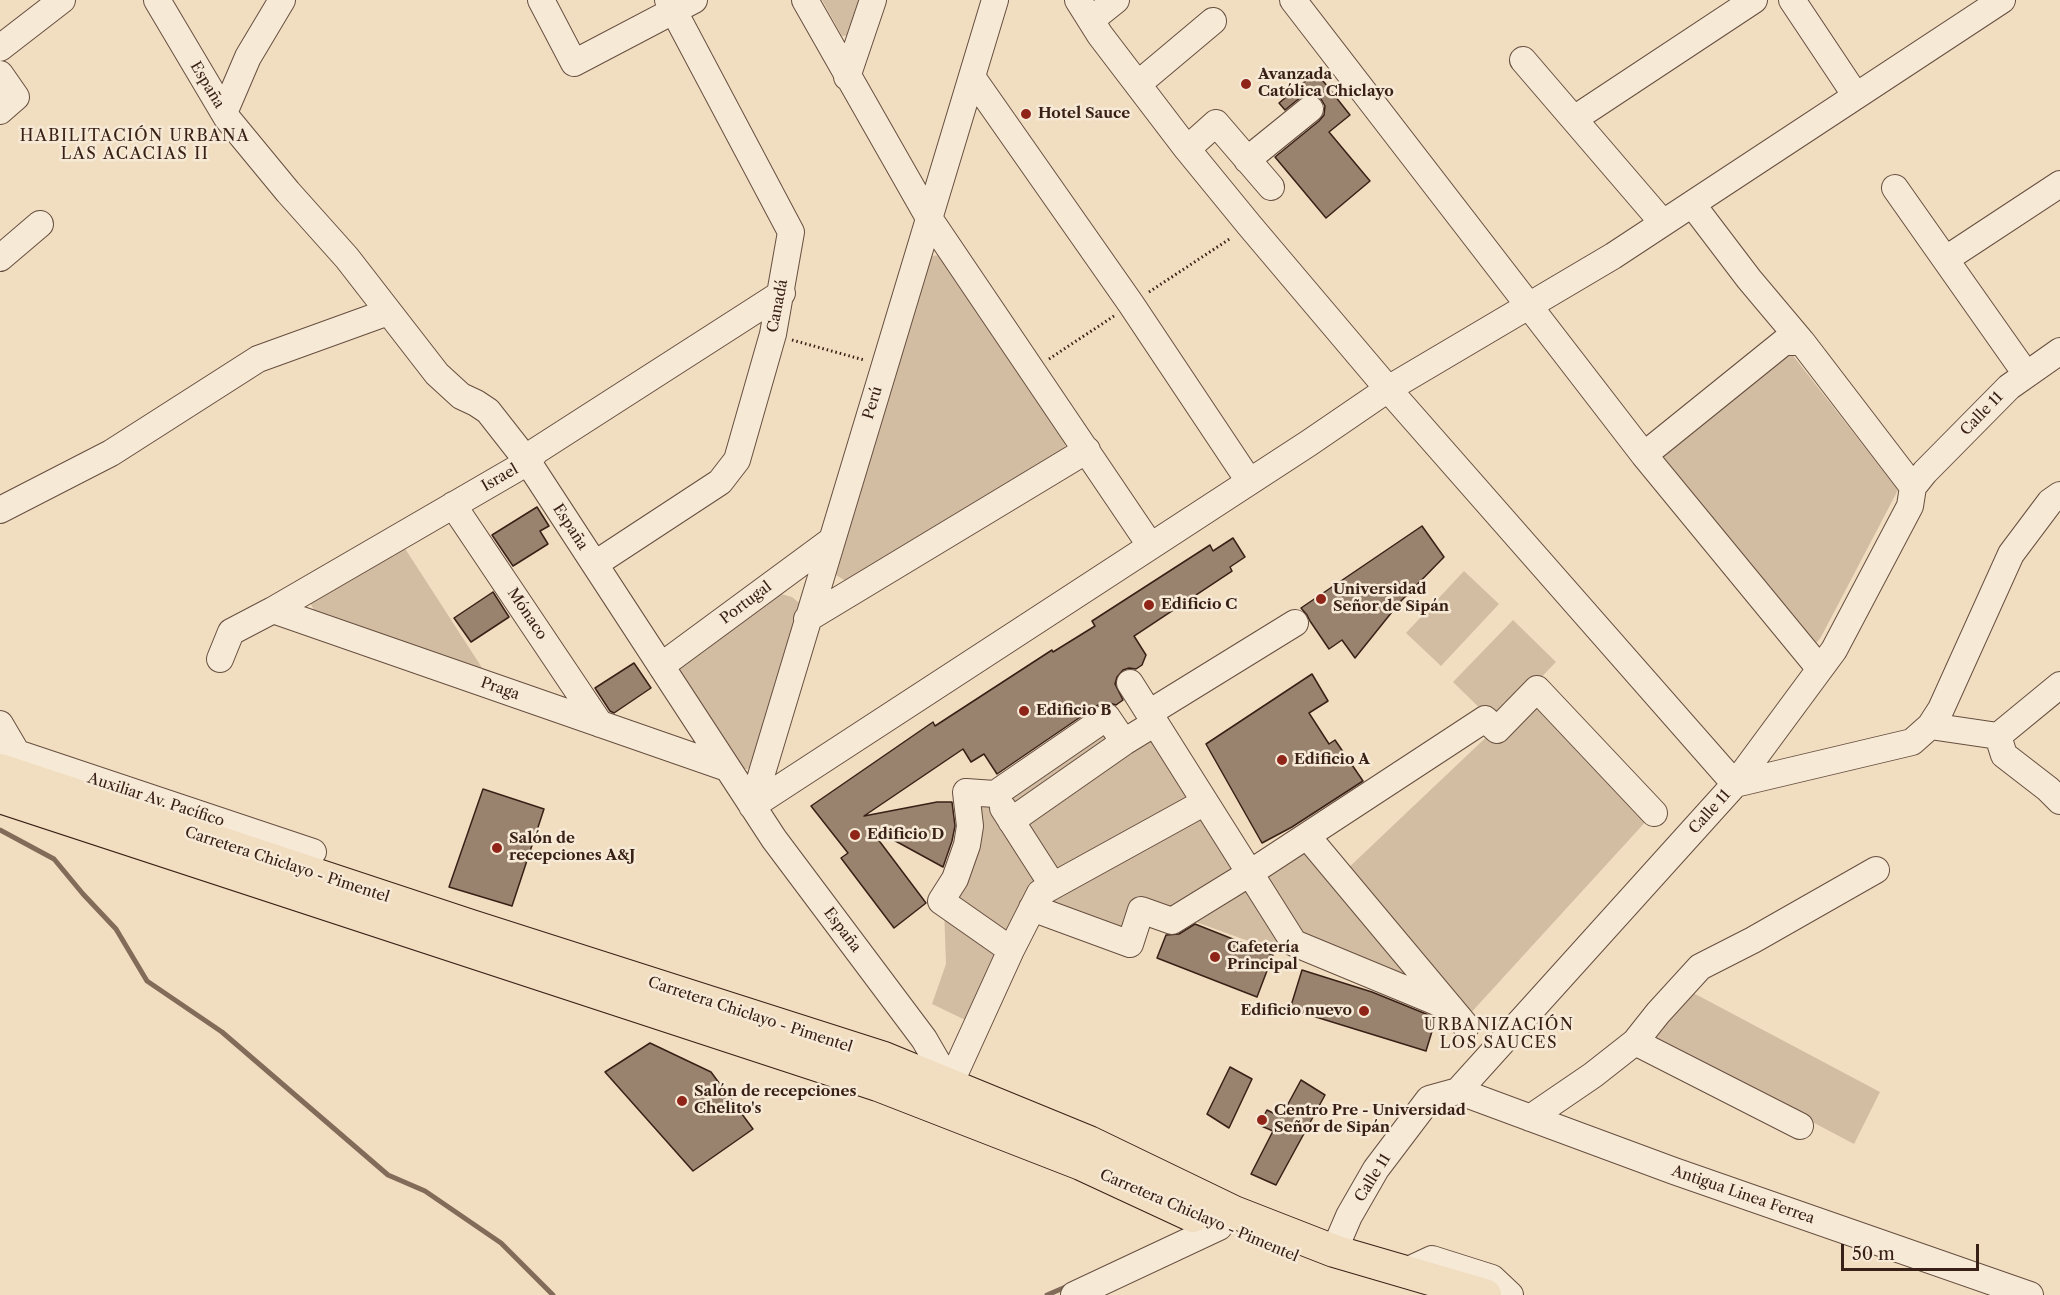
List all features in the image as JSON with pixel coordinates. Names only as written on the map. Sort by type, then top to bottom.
[{"type":"main road","name":"Carretera Chiclayo - Pimentel","points":[[6,756],[33,782],[471,926],[884,1058],[1089,1142],[1234,1212],[1408,1283]]},
{"type":"main road","name":"Carretera Chiclayo - Pimentel","points":[[0,797],[878,1084],[1081,1164],[1219,1227],[1334,1273],[1485,1295]]},
{"type":"main road","points":[[313,852],[471,926]]},
{"type":"street","points":[[0,48],[62,0]]},
{"type":"street","name":"España","points":[[157,0],[224,113],[288,192],[347,258],[437,374],[462,396],[488,411],[528,462],[774,839],[924,1039],[950,1084]]},
{"type":"street","points":[[224,113],[248,57],[282,0]]},
{"type":"street","points":[[541,0],[574,63],[679,4]]},
{"type":"street","points":[[804,0],[929,218],[1150,545]]},
{"type":"street","points":[[847,77],[873,0]]},
{"type":"street","name":"Perú","points":[[752,806],[995,0]]},
{"type":"street","points":[[1116,0],[1084,10],[1187,149],[1388,389],[1735,784],[1912,742],[1930,726],[1941,709],[2011,554],[2050,502],[2060,495]]},
{"type":"street","points":[[1293,0],[1644,455],[1820,669]]},
{"type":"street","points":[[1574,119],[1754,0]]},
{"type":"street","points":[[1792,0],[1856,96]]},
{"type":"street","points":[[752,806],[1388,389],[1530,306],[1663,223],[2002,0]]},
{"type":"street","name":"Canadá","points":[[595,564],[720,482],[737,460],[773,334],[782,293],[791,232],[679,4]]},
{"type":"street","points":[[1138,84],[1213,21]]},
{"type":"street","points":[[1523,60],[1663,223]]},
{"type":"street","points":[[0,74],[8,104]]},
{"type":"street","points":[[972,77],[1131,304],[1249,481]]},
{"type":"street","points":[[1247,159],[1310,109]]},
{"type":"street","points":[[1187,149],[1216,123],[1271,187]]},
{"type":"street","points":[[1946,259],[2060,184]]},
{"type":"street","points":[[1895,188],[2026,374]]},
{"type":"street","points":[[1692,204],[1914,487]]},
{"type":"street","points":[[0,258],[40,224]]},
{"type":"street","name":"Israel","points":[[220,659],[231,632],[528,462],[536,451],[782,293]]},
{"type":"street","points":[[0,510],[111,453],[258,359],[388,312]]},
{"type":"street","points":[[1644,455],[1784,342],[1802,342]]},
{"type":"street","name":"Calle 11","points":[[1334,1251],[1349,1216],[1376,1169],[1429,1099],[1458,1091],[1735,784],[1834,650],[1910,506],[1914,487],[1925,472],[2009,387],[2060,351]]},
{"type":"street","points":[[807,619],[1087,450]]},
{"type":"street","name":"Mónaco","points":[[453,505],[600,724]]},
{"type":"street","name":"Portugal","points":[[661,666],[832,540]]},
{"type":"street","name":"Praga","points":[[273,610],[727,768]]},
{"type":"street","points":[[1011,821],[1124,742],[1152,718],[1295,623]]},
{"type":"street","points":[[1130,683],[1294,943],[1458,1017],[1307,836]]},
{"type":"street","points":[[1930,726],[1998,736],[2060,685]]},
{"type":"street","points":[[1032,908],[1130,944],[1141,910],[1172,921],[1250,873],[1485,719],[1497,730],[1537,689],[1654,813]]},
{"type":"street","points":[[1011,950],[941,901],[955,879],[967,845],[970,826],[966,792],[995,794],[1107,717],[1124,742]]},
{"type":"street","points":[[0,724],[6,756]]},
{"type":"street","points":[[1998,736],[2004,755],[2060,801]]},
{"type":"street","name":"Auxiliar Av. Pacífico","points":[[6,756],[313,852]]},
{"type":"street","points":[[1043,762],[1061,786]]},
{"type":"street","points":[[995,794],[1053,886]]},
{"type":"street","points":[[950,1084],[1011,950],[1040,893],[1205,802]]},
{"type":"street","points":[[1530,1118],[1593,1076],[1635,1042],[1700,967],[1753,940],[1876,870]]},
{"type":"street","points":[[1635,1042],[1800,1126]]},
{"type":"street","name":"Antigua Linea Ferrea","points":[[1458,1091],[1674,1172],[2030,1295]]},
{"type":"street","points":[[1079,1293],[1219,1227]]},
{"type":"street","points":[[1408,1283],[1432,1259],[1492,1278],[1510,1295]]},
{"type":"path","points":[[1032,370],[1250,226]]},
{"type":"path","points":[[773,334],[884,366]]},
{"type":"shaded area","points":[[822,0],[863,0],[852,35],[842,36]]},
{"type":"shaded area","points":[[943,255],[1065,436],[1065,451],[852,585],[836,575],[930,256]]},
{"type":"shaded area","points":[[1791,353],[1898,490],[1815,645],[1662,455]]},
{"type":"shaded area","points":[[404,547],[488,677],[318,619],[311,604],[310,595]]},
{"type":"shaded area","points":[[1464,571],[1499,604],[1441,666],[1406,633]]},
{"type":"shaded area","points":[[781,594],[792,597],[804,607],[752,768],[742,770],[678,676],[679,667]]},
{"type":"shaded area","points":[[1513,620],[1556,662],[1496,724],[1453,682]]},
{"type":"shaded area","points":[[1537,689],[1649,818],[1468,1016],[1344,872]]},
{"type":"shaded area","points":[[1101,708],[1129,749],[1155,733],[1246,881],[1307,843],[1431,1007],[1171,913],[1125,937],[1048,911],[1059,887],[993,786]]},
{"type":"shaded area","points":[[985,790],[1052,888],[982,1028],[932,1004],[946,964],[944,908],[974,796]]},
{"type":"shaded area","points":[[1682,987],[1880,1092],[1854,1144],[1655,1039]]},
{"type":"building","points":[[1316,72],[1350,115],[1329,132],[1370,181],[1326,218],[1275,157],[1324,115],[1325,106],[1315,95],[1307,94],[1301,97],[1285,110],[1279,103]]},
{"type":"building","points":[[537,507],[549,526],[540,531],[548,544],[513,566],[492,535]]},
{"type":"building","points":[[1422,526],[1444,557],[1400,602],[1355,658],[1342,640],[1329,649],[1301,608]]},
{"type":"building","points":[[1233,538],[1245,557],[1230,567],[1232,571],[1134,636],[1146,655],[1142,665],[1136,669],[1123,670],[1117,677],[1115,684],[1123,700],[1116,705],[1106,702],[1098,705],[997,774],[984,754],[971,762],[963,749],[864,816],[937,802],[952,802],[955,826],[943,867],[868,826],[926,903],[894,928],[841,858],[848,853],[811,806],[933,722],[935,726],[1052,650],[1053,652],[1095,626],[1092,621],[1210,545],[1213,551]]},
{"type":"building","points":[[493,592],[509,617],[471,642],[454,618]]},
{"type":"building","points":[[634,663],[651,688],[614,713],[610,711],[595,688]]},
{"type":"building","name":"Edificio A","points":[[1312,674],[1328,701],[1309,713],[1329,744],[1335,740],[1363,781],[1292,827],[1262,843],[1206,744]]},
{"type":"building","name":"Salón de recepciones A&J","points":[[483,789],[544,809],[512,906],[449,887]]},
{"type":"building","name":"Cafetería Principal","points":[[1195,924],[1273,955],[1257,997],[1157,958],[1166,935],[1179,934]]},
{"type":"building","name":"Edificio nuevo","points":[[1302,970],[1372,992],[1436,1018],[1426,1051],[1290,1009]]},
{"type":"building","name":"Salón de recepciones Chelito's","points":[[650,1043],[711,1072],[753,1129],[693,1171],[605,1072]]},
{"type":"building","points":[[1230,1067],[1252,1079],[1229,1128],[1207,1114]]},
{"type":"building","points":[[1301,1080],[1325,1095],[1276,1185],[1251,1174],[1273,1131],[1259,1125],[1267,1110],[1281,1117]]},
{"type":"waterway","points":[[0,830],[54,859],[116,929],[147,981],[222,1032],[388,1175],[425,1191],[501,1243],[553,1295]]},
{"type":"waterway","points":[[1047,1295],[1068,1286]]},
{"type":"place","name":"Avanzada Católica Chiclayo","points":[[1246,84]]},
{"type":"place","name":"Hotel Sauce","points":[[1026,114]]},
{"type":"place","name":"Universidad Señor de Sipán","points":[[1321,599]]},
{"type":"place","name":"Edificio C","points":[[1149,605]]},
{"type":"place","name":"Edificio B","points":[[1024,711]]},
{"type":"place","name":"Edificio A","points":[[1282,760]]},
{"type":"place","name":"Edificio D","points":[[855,835]]},
{"type":"place","name":"Salón de recepciones A&J","points":[[497,848]]},
{"type":"place","name":"Cafetería Principal","points":[[1215,957]]},
{"type":"place","name":"Edificio nuevo","points":[[1364,1011]]},
{"type":"place","name":"Salón de recepciones Chelito's","points":[[682,1101]]},
{"type":"place","name":"Centro Pre - Universidad Señor de Sipán","points":[[1262,1120]]},
{"type":"district","name":"HABILITACIÓN URBANA LAS ACACIAS II","points":[[135,145]]},
{"type":"district","name":"URBANIZACIÓN LOS SAUCES","points":[[1499,1034]]}]
